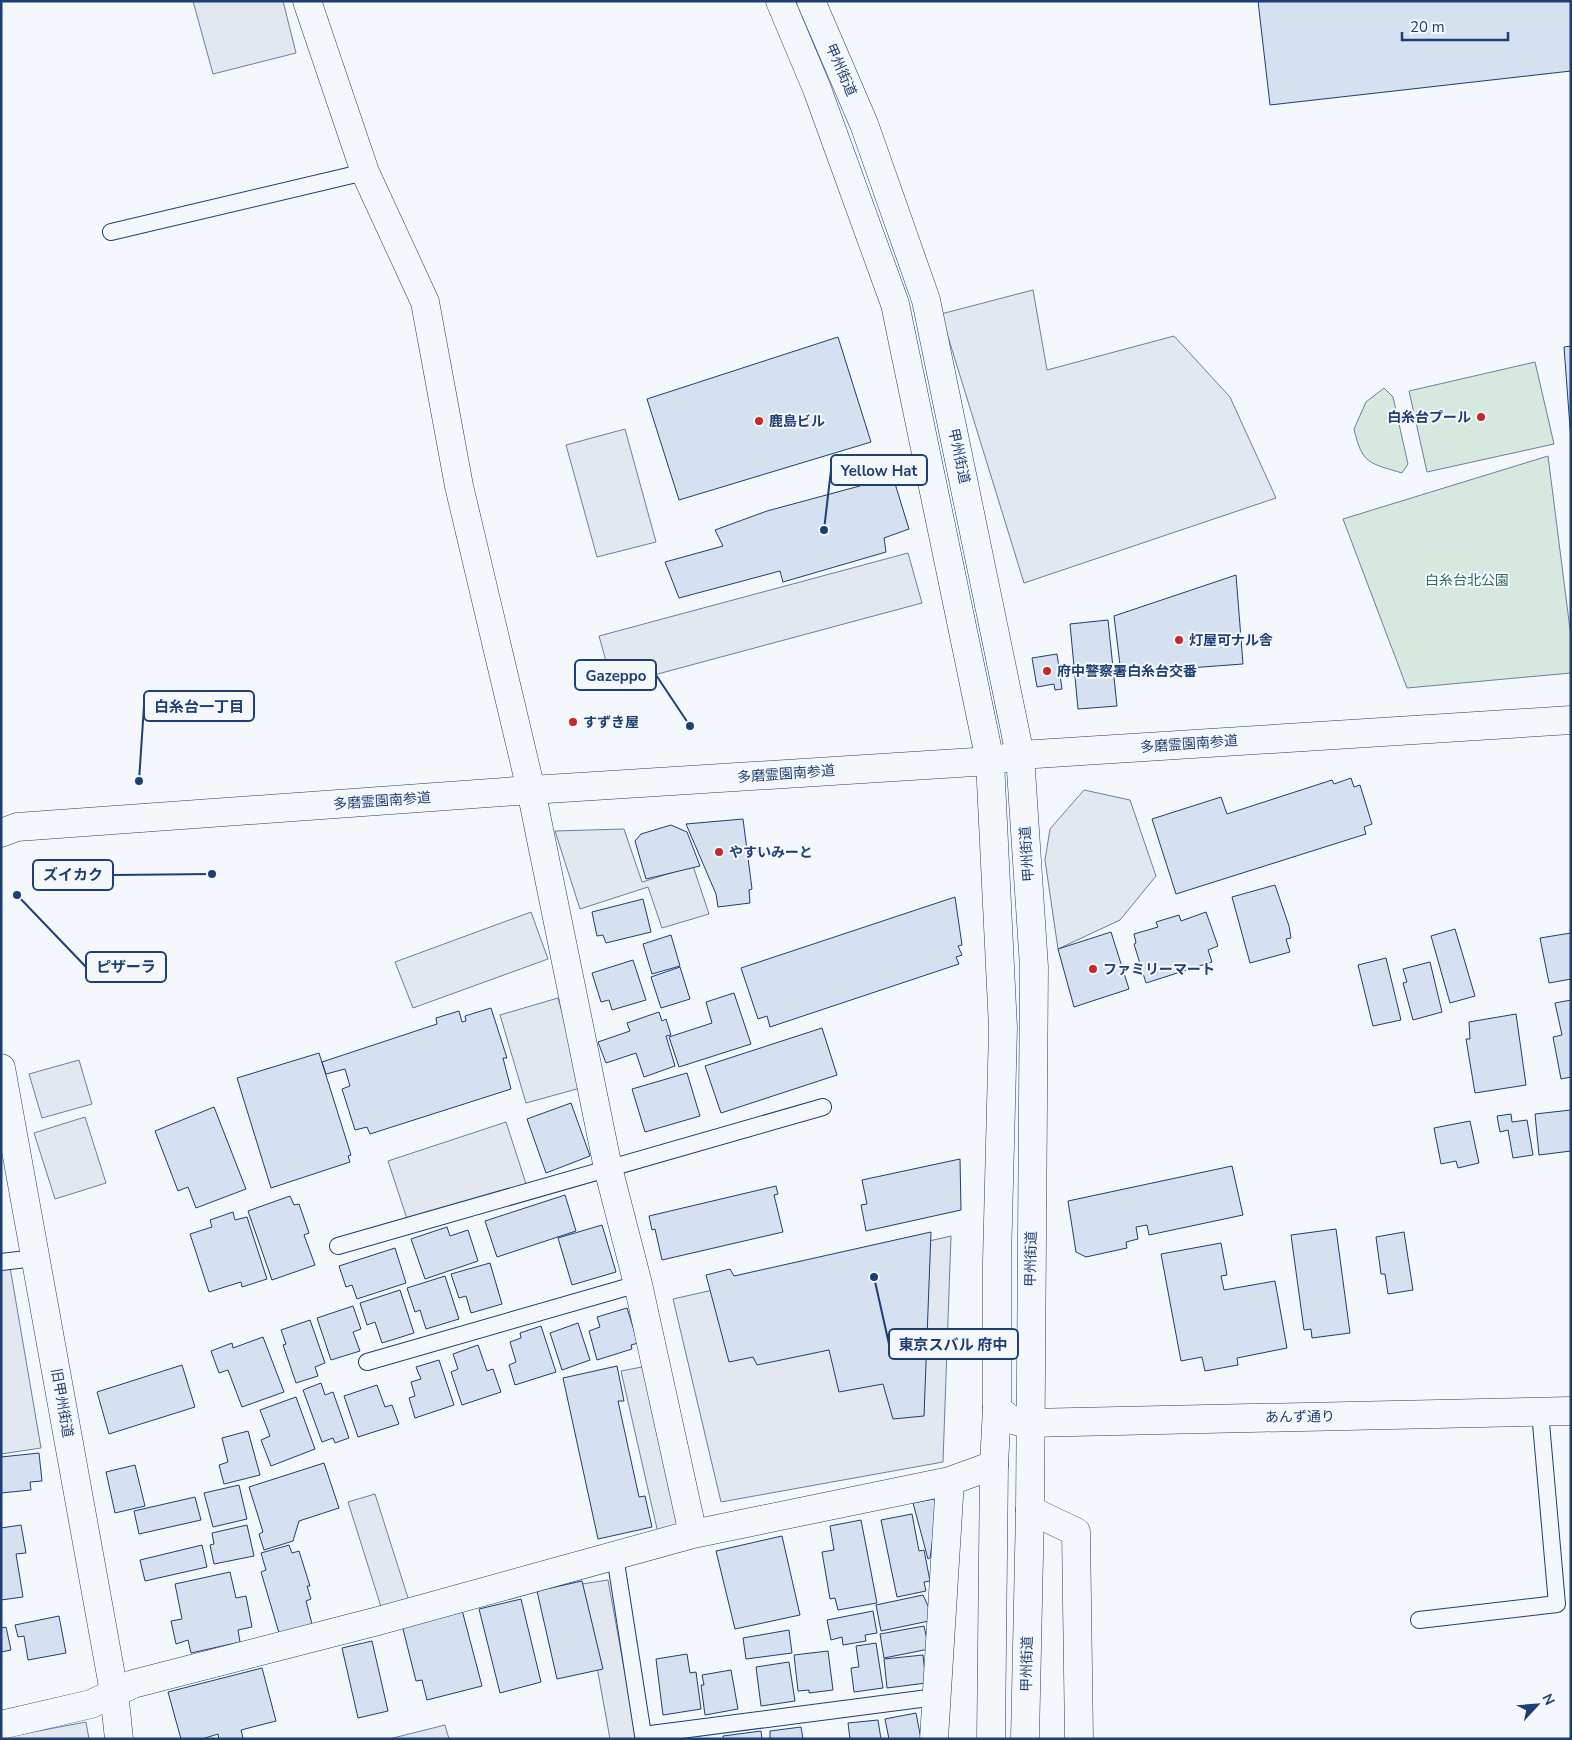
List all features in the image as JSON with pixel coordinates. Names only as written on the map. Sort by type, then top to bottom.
[{"type":"main road","points":[[307,1],[365,172],[425,302],[459,486],[531,790],[608,1168],[638,1284],[693,1534]]},
{"type":"main road","name":"甲州街道","points":[[780,1],[817,89],[895,304],[990,761],[1003,1028],[997,1260],[997,1408],[994,1465],[991,1739]]},
{"type":"main road","name":"甲州街道","points":[[811,1],[864,124],[926,300],[1020,755],[1034,967],[1029,1423],[1030,1510],[1025,1739]]},
{"type":"main road","name":"多磨霊園南参道","points":[[1,833],[17,827],[531,790],[990,761],[1020,755],[1571,720]]},
{"type":"main road","name":"旧甲州街道","points":[[2,1079],[114,1692],[119,1739]]},
{"type":"main road","name":"あんず通り","points":[[997,1408],[1008,1419],[1015,1422],[1029,1423],[1571,1411]]},
{"type":"main road","points":[[1,1725],[91,1704],[133,1684],[378,1621],[693,1534],[950,1481],[994,1465]]},
{"type":"main road","points":[[934,1739],[950,1481]]},
{"type":"main road","points":[[1030,1510],[1076,1532],[1078,1739]]},
{"type":"lane","points":[[111,232],[365,172]]},
{"type":"lane","points":[[338,1246],[823,1107]]},
{"type":"lane","points":[[1,1262],[35,1258]]},
{"type":"lane","points":[[367,1362],[638,1284]]},
{"type":"lane","points":[[1419,1620],[1557,1604],[1540,1412]]},
{"type":"lane","points":[[615,1556],[643,1735],[936,1697]]},
{"type":"green space","name":"白糸台プール","points":[[1535,362],[1554,444],[1427,472],[1409,391]]},
{"type":"green space","name":"白糸台プール","points":[[1384,388],[1393,397],[1408,464],[1402,473],[1374,464],[1364,456],[1354,429],[1366,402]]},
{"type":"green space","name":"白糸台北公園","points":[[1548,456],[1571,637],[1571,673],[1407,688],[1343,519]]},
{"type":"shaded area","points":[[193,1],[283,1],[296,53],[213,74]]},
{"type":"shaded area","points":[[1033,290],[1047,370],[1174,336],[1230,397],[1276,498],[1024,583],[941,314]]},
{"type":"shaded area","points":[[625,429],[656,542],[597,557],[566,445]]},
{"type":"shaded area","points":[[908,553],[922,603],[613,686],[599,636]]},
{"type":"shaded area","points":[[1084,790],[1130,800],[1156,876],[1120,920],[1058,949],[1045,860],[1050,829]]},
{"type":"shaded area","points":[[624,829],[642,882],[693,866],[709,914],[662,928],[648,887],[580,909],[555,831]]},
{"type":"shaded area","points":[[531,912],[548,959],[413,1008],[395,962]]},
{"type":"shaded area","points":[[558,998],[584,1087],[526,1103],[500,1015]]},
{"type":"shaded area","points":[[79,1060],[92,1104],[42,1118],[29,1074]]},
{"type":"shaded area","points":[[85,1117],[106,1183],[55,1199],[34,1133]]},
{"type":"shaded area","points":[[506,1122],[529,1193],[411,1231],[388,1161]]},
{"type":"shaded area","points":[[951,1236],[943,1462],[721,1502],[673,1299]]},
{"type":"shaded area","points":[[10,1267],[41,1448],[1,1454],[1,1268]]},
{"type":"shaded area","points":[[647,1366],[683,1528],[658,1533],[621,1371]]},
{"type":"shaded area","points":[[375,1494],[409,1601],[382,1610],[348,1502]]},
{"type":"shaded area","points":[[608,1580],[637,1739],[610,1739],[582,1584]]},
{"type":"shaded area","points":[[86,1722],[89,1739],[1,1739],[1,1738]]},
{"type":"shaded area","points":[[445,1725],[449,1739],[389,1739]]},
{"type":"building","points":[[1258,1],[1571,1],[1571,71],[1270,105]]},
{"type":"building","name":"鹿島ビル","points":[[838,337],[871,442],[679,500],[647,399]]},
{"type":"building","points":[[1571,346],[1571,441],[1564,347]]},
{"type":"building","points":[[893,477],[909,529],[884,538],[886,552],[783,582],[780,571],[679,598],[665,562],[723,546],[715,530],[767,511]]},
{"type":"building","name":"灯屋可ナル舎","points":[[1236,575],[1243,664],[1121,673],[1114,616]]},
{"type":"building","points":[[1108,620],[1117,706],[1078,709],[1070,624]]},
{"type":"building","name":"府中警察署白糸台交番","points":[[1057,654],[1062,689],[1055,690],[1054,684],[1037,687],[1032,658]]},
{"type":"building","points":[[1351,778],[1354,787],[1360,785],[1372,824],[1364,827],[1366,834],[1176,894],[1152,819],[1221,797],[1227,814],[1332,780],[1334,784]]},
{"type":"building","points":[[743,819],[752,889],[749,890],[750,903],[718,907],[716,894],[686,824]]},
{"type":"building","points":[[671,825],[687,832],[700,866],[646,879],[635,841],[641,834]]},
{"type":"building","points":[[1275,885],[1289,926],[1291,938],[1286,939],[1290,952],[1250,963],[1232,897]]},
{"type":"building","points":[[955,897],[962,945],[958,946],[962,955],[956,957],[959,964],[770,1027],[767,1016],[758,1019],[741,968]]},
{"type":"building","points":[[643,899],[651,932],[606,943],[603,935],[597,936],[592,912]]},
{"type":"building","points":[[1206,912],[1218,946],[1208,950],[1212,962],[1146,983],[1134,944],[1136,943],[1134,934],[1158,927],[1156,922],[1179,915],[1181,921]]},
{"type":"building","points":[[1455,929],[1475,996],[1450,1003],[1431,936]]},
{"type":"building","name":"ファミリーマート","points":[[1111,932],[1129,989],[1074,1007],[1058,949]]},
{"type":"building","points":[[1571,933],[1571,979],[1549,983],[1540,938]]},
{"type":"building","points":[[671,935],[680,966],[652,974],[643,944]]},
{"type":"building","points":[[1386,958],[1401,1020],[1373,1026],[1358,965]]},
{"type":"building","points":[[633,960],[646,1000],[612,1010],[609,1000],[601,1002],[592,973]]},
{"type":"building","points":[[1430,962],[1442,1012],[1413,1020],[1403,983],[1407,982],[1403,969]]},
{"type":"building","points":[[680,967],[690,999],[661,1008],[651,977]]},
{"type":"building","points":[[734,993],[751,1044],[679,1067],[669,1037],[712,1023],[706,1002]]},
{"type":"building","points":[[1571,1000],[1571,1077],[1561,1079],[1553,1037],[1562,1035],[1555,1003]]},
{"type":"building","points":[[491,1008],[507,1058],[503,1058],[511,1089],[370,1134],[367,1127],[355,1130],[342,1089],[350,1086],[345,1069],[326,1074],[322,1062],[437,1024],[436,1018],[459,1011],[462,1022],[466,1021],[465,1016]]},
{"type":"building","points":[[659,1012],[662,1021],[666,1019],[671,1035],[666,1036],[675,1066],[644,1077],[636,1053],[606,1063],[598,1042],[630,1031],[627,1023]]},
{"type":"building","points":[[1516,1014],[1526,1085],[1475,1093],[1466,1039],[1470,1039],[1469,1022]]},
{"type":"building","points":[[822,1028],[837,1075],[721,1113],[705,1066]]},
{"type":"building","points":[[319,1053],[351,1155],[348,1156],[350,1162],[271,1188],[237,1078]]},
{"type":"building","points":[[687,1073],[700,1116],[645,1132],[632,1089]]},
{"type":"building","points":[[571,1103],[590,1156],[546,1173],[527,1119]]},
{"type":"building","points":[[214,1107],[246,1189],[196,1208],[188,1187],[178,1191],[155,1131]]},
{"type":"building","points":[[1571,1110],[1571,1151],[1539,1155],[1535,1114]]},
{"type":"building","points":[[1511,1114],[1512,1122],[1527,1120],[1533,1155],[1513,1158],[1508,1130],[1500,1132],[1497,1116]]},
{"type":"building","points":[[1470,1121],[1479,1163],[1458,1168],[1456,1161],[1441,1164],[1434,1128]]},
{"type":"building","points":[[960,1159],[961,1210],[866,1231],[861,1205],[867,1204],[862,1180]]},
{"type":"building","points":[[1232,1166],[1243,1215],[1149,1235],[1147,1225],[1136,1227],[1138,1239],[1126,1242],[1127,1248],[1086,1257],[1076,1252],[1068,1201]]},
{"type":"building","points":[[776,1186],[778,1194],[774,1195],[783,1232],[662,1260],[655,1229],[652,1230],[649,1216]]},
{"type":"building","points":[[565,1195],[576,1231],[497,1257],[485,1221]]},
{"type":"building","points":[[290,1196],[294,1205],[299,1204],[309,1233],[304,1235],[315,1265],[272,1280],[248,1211]]},
{"type":"building","points":[[233,1212],[235,1220],[247,1217],[267,1279],[242,1287],[241,1282],[209,1292],[190,1234],[212,1227],[210,1220]]},
{"type":"building","points":[[602,1225],[616,1272],[572,1285],[558,1238]]},
{"type":"building","points":[[447,1227],[450,1236],[468,1230],[478,1261],[425,1279],[411,1239]]},
{"type":"building","points":[[1336,1229],[1350,1333],[1312,1338],[1311,1329],[1304,1330],[1291,1235]]},
{"type":"building","points":[[931,1232],[924,1416],[893,1419],[883,1384],[839,1392],[829,1350],[757,1365],[753,1357],[729,1362],[706,1275],[730,1269],[734,1276]]},
{"type":"building","points":[[1404,1232],[1413,1290],[1388,1294],[1385,1274],[1381,1274],[1376,1237]]},
{"type":"building","points":[[1221,1243],[1227,1275],[1221,1276],[1224,1290],[1275,1281],[1287,1348],[1237,1358],[1238,1365],[1205,1371],[1202,1357],[1181,1361],[1161,1254]]},
{"type":"building","points":[[395,1248],[406,1283],[357,1299],[352,1285],[346,1287],[339,1266]]},
{"type":"building","points":[[490,1263],[502,1304],[471,1313],[466,1296],[459,1298],[451,1274]]},
{"type":"building","points":[[445,1276],[459,1319],[426,1329],[420,1310],[415,1312],[407,1288]]},
{"type":"building","points":[[400,1290],[414,1333],[382,1343],[375,1322],[367,1325],[360,1303]]},
{"type":"building","points":[[353,1306],[361,1329],[353,1332],[360,1351],[331,1360],[317,1318]]},
{"type":"building","points":[[627,1308],[638,1343],[631,1345],[632,1349],[597,1360],[589,1331],[600,1327],[597,1317]]},
{"type":"building","points":[[310,1320],[325,1363],[315,1367],[318,1376],[296,1383],[283,1345],[286,1344],[281,1330]]},
{"type":"building","points":[[578,1323],[590,1360],[562,1370],[550,1333]]},
{"type":"building","points":[[541,1326],[556,1372],[515,1385],[509,1365],[516,1362],[510,1342],[521,1338],[520,1333]]},
{"type":"building","points":[[263,1337],[284,1392],[242,1407],[228,1370],[219,1373],[211,1351],[232,1343],[233,1348]]},
{"type":"building","points":[[478,1345],[487,1371],[493,1369],[501,1392],[462,1405],[451,1372],[458,1369],[453,1354]]},
{"type":"building","points":[[439,1360],[454,1405],[415,1418],[409,1398],[415,1396],[411,1382],[421,1379],[416,1367]]},
{"type":"building","points":[[182,1365],[195,1407],[109,1434],[97,1392]]},
{"type":"building","points":[[617,1366],[624,1401],[618,1401],[639,1497],[645,1496],[652,1527],[598,1539],[563,1378]]},
{"type":"building","points":[[321,1383],[325,1395],[333,1392],[349,1438],[335,1443],[333,1438],[322,1442],[303,1390]]},
{"type":"building","points":[[377,1385],[385,1407],[392,1405],[399,1424],[358,1437],[344,1396]]},
{"type":"building","points":[[296,1397],[315,1449],[271,1466],[261,1440],[270,1436],[260,1410]]},
{"type":"building","points":[[248,1431],[260,1475],[224,1484],[219,1465],[228,1462],[222,1438]]},
{"type":"building","points":[[39,1453],[42,1481],[30,1482],[31,1490],[1,1493],[1,1457]]},
{"type":"building","points":[[324,1463],[339,1508],[299,1521],[293,1541],[264,1550],[259,1534],[263,1532],[249,1487]]},
{"type":"building","points":[[135,1465],[145,1506],[115,1513],[106,1472]]},
{"type":"building","points":[[239,1485],[247,1519],[213,1527],[204,1493]]},
{"type":"building","points":[[195,1497],[201,1520],[139,1534],[134,1511]]},
{"type":"building","points":[[939,1498],[930,1558],[928,1559],[913,1503]]},
{"type":"building","points":[[912,1514],[919,1551],[924,1550],[930,1581],[924,1582],[926,1591],[897,1597],[881,1520]]},
{"type":"building","points":[[861,1520],[877,1603],[838,1610],[835,1598],[830,1599],[822,1552],[834,1550],[830,1526]]},
{"type":"building","points":[[21,1525],[26,1553],[16,1554],[23,1597],[1,1600],[1,1528]]},
{"type":"building","points":[[247,1525],[254,1556],[214,1564],[210,1545],[214,1544],[212,1533]]},
{"type":"building","points":[[782,1536],[800,1615],[735,1629],[716,1551]]},
{"type":"building","points":[[202,1545],[207,1567],[145,1581],[140,1560]]},
{"type":"building","points":[[289,1545],[292,1553],[299,1551],[310,1586],[307,1586],[311,1599],[306,1601],[312,1624],[279,1633],[261,1572],[266,1570],[261,1553]]},
{"type":"building","points":[[230,1572],[236,1598],[246,1596],[252,1627],[238,1630],[240,1642],[191,1653],[188,1640],[176,1644],[171,1621],[182,1619],[175,1584]]},
{"type":"building","points":[[582,1581],[603,1669],[557,1679],[537,1591]]},
{"type":"building","points":[[923,1595],[929,1608],[929,1621],[881,1631],[876,1605]]},
{"type":"building","points":[[521,1599],[541,1682],[500,1693],[479,1609]]},
{"type":"building","points":[[462,1610],[482,1686],[427,1700],[422,1680],[416,1681],[402,1625]]},
{"type":"building","points":[[873,1611],[877,1633],[865,1635],[866,1641],[843,1645],[842,1637],[831,1640],[827,1620]]},
{"type":"building","points":[[59,1616],[66,1653],[28,1660],[24,1636],[18,1637],[15,1625]]},
{"type":"building","points":[[924,1626],[929,1649],[884,1658],[880,1634]]},
{"type":"building","points":[[6,1627],[11,1650],[1,1652],[1,1628]]},
{"type":"building","points":[[789,1630],[792,1653],[746,1659],[743,1638]]},
{"type":"building","points":[[372,1641],[388,1711],[358,1718],[342,1648]]},
{"type":"building","points":[[876,1643],[883,1688],[854,1692],[851,1668],[859,1667],[856,1646]]},
{"type":"building","points":[[828,1651],[833,1690],[809,1693],[809,1690],[798,1691],[794,1655]]},
{"type":"building","points":[[687,1654],[690,1673],[696,1672],[701,1709],[663,1715],[656,1659]]},
{"type":"building","points":[[923,1655],[926,1683],[887,1688],[884,1659]]},
{"type":"building","points":[[789,1662],[795,1701],[761,1706],[756,1667]]},
{"type":"building","points":[[262,1668],[276,1721],[241,1730],[243,1738],[239,1739],[219,1739],[218,1734],[202,1739],[181,1739],[168,1692]]},
{"type":"building","points":[[731,1670],[738,1709],[705,1715],[701,1685],[704,1685],[702,1675]]},
{"type":"building","points":[[916,1713],[921,1739],[889,1739],[885,1719]]},
{"type":"building","points":[[878,1720],[881,1739],[850,1739],[848,1723]]},
{"type":"building","points":[[801,1727],[803,1739],[770,1739],[770,1731]]},
{"type":"building","points":[[761,1731],[762,1739],[723,1739],[723,1736]]},
{"type":"place","name":"白糸台プール","points":[[1481,417]]},
{"type":"place","name":"鹿島ビル","points":[[759,421]]},
{"type":"place","name":"Yellow Hat","points":[[824,530]]},
{"type":"place","name":"灯屋可ナル舎","points":[[1179,640]]},
{"type":"place","name":"府中警察署白糸台交番","points":[[1047,671]]},
{"type":"place","name":"すずき屋","points":[[573,722]]},
{"type":"place","name":"Gazeppo","points":[[690,726]]},
{"type":"place","name":"白糸台一丁目","points":[[139,781]]},
{"type":"place","name":"やすいみーと","points":[[719,852]]},
{"type":"place","name":"ズイカク","points":[[212,874]]},
{"type":"place","name":"ピザーラ","points":[[17,895]]},
{"type":"place","name":"ファミリーマート","points":[[1093,969]]},
{"type":"place","name":"東京スバル 府中","points":[[874,1277]]}]
